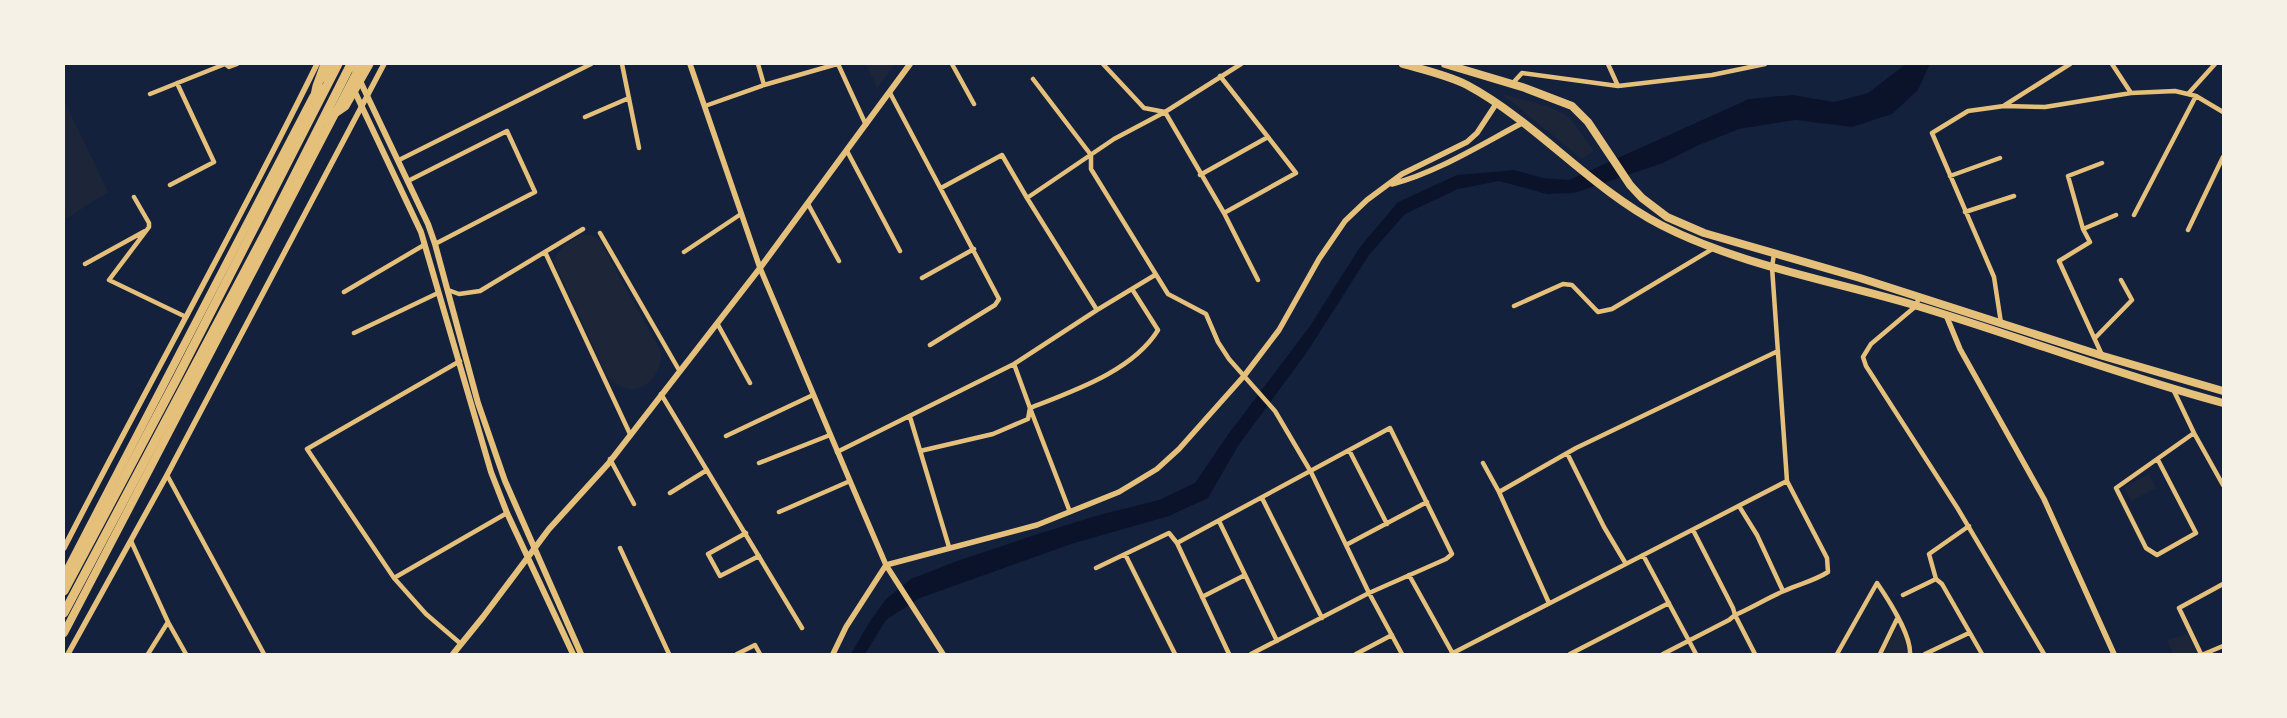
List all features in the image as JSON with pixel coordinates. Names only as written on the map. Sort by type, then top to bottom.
[{"type":"highway","points":[[310,117],[317,86],[325,64]]},
{"type":"highway","points":[[64,591],[176,380],[339,64]]},
{"type":"highway","points":[[64,613],[184,389],[351,64]]},
{"type":"highway","points":[[322,122],[345,106],[369,64]]},
{"type":"main road","points":[[64,576],[331,64]]},
{"type":"main road","points":[[339,64],[362,106],[421,232],[491,472],[507,513],[573,654]]},
{"type":"main road","points":[[351,64],[408,181],[435,244],[478,403],[505,481],[581,654]]},
{"type":"main road","points":[[64,633],[361,64]]},
{"type":"main road","points":[[453,654],[549,529],[610,460],[760,268],[910,64]]},
{"type":"main road","points":[[1403,64],[1458,81],[1496,104],[1626,203],[1660,224],[1716,248],[1772,267],[1946,315],[2100,367],[2223,403]]},
{"type":"main road","points":[[1445,64],[1525,88],[1572,106],[1588,122],[1630,185],[1642,198],[1667,217],[1704,233],[1860,278],[2103,356],[2223,391]]},
{"type":"street","points":[[150,94],[225,64],[229,66],[237,64]]},
{"type":"street","points":[[64,548],[111,455],[267,166],[317,64]]},
{"type":"street","points":[[68,654],[131,541],[384,64]]},
{"type":"street","points":[[398,160],[590,64]]},
{"type":"street","points":[[622,64],[639,148]]},
{"type":"street","points":[[690,64],[760,268],[837,452],[886,565],[943,654]]},
{"type":"street","points":[[758,64],[764,85]]},
{"type":"street","points":[[705,106],[764,85],[837,64],[866,125]]},
{"type":"street","points":[[952,64],[974,104]]},
{"type":"street","points":[[1104,64],[1144,108],[1165,112],[1224,214],[1258,280]]},
{"type":"street","points":[[1027,198],[1114,138],[1165,112],[1241,64]]},
{"type":"street","points":[[1608,64],[1618,86]]},
{"type":"street","points":[[1512,84],[1522,73],[1618,86],[1712,75],[1765,64]]},
{"type":"street","points":[[2004,106],[2070,64]]},
{"type":"street","points":[[2112,64],[2131,93]]},
{"type":"street","points":[[2188,94],[2215,64]]},
{"type":"street","points":[[1220,76],[1296,173],[1224,214]]},
{"type":"street","points":[[1032,79],[1091,155],[1091,169],[1168,294],[1206,314],[1218,342],[1244,376],[1275,411],[1311,472],[1369,593],[1402,654]]},
{"type":"street","points":[[170,185],[214,162],[177,83]]},
{"type":"street","points":[[2001,324],[1994,277],[1932,133],[1968,111],[2004,106],[2045,107],[2131,93],[2174,91],[2196,96],[2223,112]]},
{"type":"street","points":[[890,93],[999,299],[995,305],[930,345]]},
{"type":"street","points":[[2134,215],[2196,96]]},
{"type":"street","points":[[586,117],[628,98]]},
{"type":"street","points":[[833,654],[846,627],[886,565],[1037,525],[1119,492],[1157,469],[1180,449],[1244,376],[1279,330],[1337,231],[1354,212],[1402,174],[1467,142],[1477,133],[1496,104]]},
{"type":"street","points":[[1387,185],[1408,180],[1522,123]]},
{"type":"street","points":[[408,181],[508,131],[535,192],[435,244]]},
{"type":"street","points":[[1200,174],[1268,138]]},
{"type":"street","points":[[847,151],[900,251]]},
{"type":"street","points":[[941,188],[1002,154],[1027,198],[1097,310]]},
{"type":"street","points":[[1950,176],[2000,158]]},
{"type":"street","points":[[2188,230],[2223,158]]},
{"type":"street","points":[[2102,163],[2069,174],[2067,178],[2083,229],[2090,240],[2089,244],[2059,261],[2103,356]]},
{"type":"street","points":[[134,196],[149,223],[146,230],[109,280],[186,317]]},
{"type":"street","points":[[1965,212],[2014,196]]},
{"type":"street","points":[[808,204],[839,261]]},
{"type":"street","points":[[684,252],[741,214]]},
{"type":"street","points":[[2083,229],[2116,215]]},
{"type":"street","points":[[448,290],[459,294],[480,291],[583,229]]},
{"type":"street","points":[[85,264],[146,230]]},
{"type":"street","points":[[600,233],[680,370]]},
{"type":"street","points":[[344,292],[424,245]]},
{"type":"street","points":[[1514,306],[1563,284],[1572,285],[1598,312],[1612,309],[1716,248]]},
{"type":"street","points":[[922,278],[974,249]]},
{"type":"street","points":[[545,252],[630,434]]},
{"type":"street","points":[[1664,654],[1729,620],[1734,615],[1752,608],[1783,591],[1817,579],[1828,572],[1827,558],[1787,481],[1772,267],[1774,254]]},
{"type":"street","points":[[837,452],[1014,364],[1155,275]]},
{"type":"street","points":[[2095,338],[2132,300],[2121,280]]},
{"type":"street","points":[[1030,408],[1093,383],[1148,346],[1158,330],[1132,289]]},
{"type":"street","points":[[354,333],[438,293]]},
{"type":"street","points":[[1919,297],[1916,306],[1871,344],[1863,356],[1866,366],[1968,526],[2044,654]]},
{"type":"street","points":[[1946,315],[1960,349],[2044,499],[2114,654]]},
{"type":"street","points":[[717,323],[750,383]]},
{"type":"street","points":[[1499,492],[1567,453],[1778,351]]},
{"type":"street","points":[[461,644],[426,614],[394,578],[307,449],[466,358]]},
{"type":"street","points":[[1014,364],[1070,512]]},
{"type":"street","points":[[2173,389],[2194,433],[2223,485]]},
{"type":"street","points":[[661,394],[802,628]]},
{"type":"street","points":[[726,436],[813,394]]},
{"type":"street","points":[[920,451],[993,434],[1028,419],[1030,408]]},
{"type":"street","points":[[910,417],[949,547]]},
{"type":"street","points":[[1177,543],[1390,428],[1452,554],[1446,559],[1369,593],[1251,654]]},
{"type":"street","points":[[2158,460],[2196,533],[2157,555],[2146,548],[2116,488],[2194,433]]},
{"type":"street","points":[[759,464],[830,435]]},
{"type":"street","points":[[1349,450],[1387,524]]},
{"type":"street","points":[[1567,453],[1604,527],[1626,564]]},
{"type":"street","points":[[610,460],[634,504]]},
{"type":"street","points":[[1483,463],[1499,492],[1550,603]]},
{"type":"street","points":[[670,493],[707,470]]},
{"type":"street","points":[[166,475],[264,654]]},
{"type":"street","points":[[779,512],[850,481]]},
{"type":"street","points":[[1409,575],[1452,654],[1787,481]]},
{"type":"street","points":[[1262,498],[1322,618]]},
{"type":"street","points":[[1346,545],[1427,502]]},
{"type":"street","points":[[1739,506],[1756,535],[1783,591]]},
{"type":"street","points":[[394,578],[507,513]]},
{"type":"street","points":[[1219,521],[1277,641]]},
{"type":"street","points":[[1968,526],[1929,554],[1936,579],[1942,584],[1982,654]]},
{"type":"street","points":[[1693,530],[1755,654]]},
{"type":"street","points":[[746,533],[708,554],[720,576],[760,556]]},
{"type":"street","points":[[1096,568],[1169,533],[1177,543],[1229,654]]},
{"type":"street","points":[[131,541],[168,622],[186,654]]},
{"type":"street","points":[[620,548],[668,654]]},
{"type":"street","points":[[1125,554],[1175,654]]},
{"type":"street","points":[[1644,555],[1696,654]]},
{"type":"street","points":[[1202,598],[1245,575]]},
{"type":"street","points":[[1903,595],[1936,579]]},
{"type":"street","points":[[1837,654],[1877,583],[1897,619],[1909,645],[1910,654]]},
{"type":"street","points":[[2223,584],[2179,608],[2202,654],[2223,646]]},
{"type":"street","points":[[1570,654],[1669,603]]},
{"type":"street","points":[[1880,654],[1897,619]]},
{"type":"street","points":[[148,654],[168,622]]},
{"type":"street","points":[[1925,654],[1969,632]]},
{"type":"street","points":[[1356,654],[1392,635]]},
{"type":"street","points":[[737,654],[755,646],[760,654]]},
{"type":"shaded area","points":[[866,64],[895,64],[877,88]]},
{"type":"shaded area","points":[[1906,64],[1930,64],[1918,90],[1892,114],[1852,127],[1796,120],[1739,129],[1699,145],[1663,163],[1574,193],[1547,194],[1499,181],[1458,189],[1405,214],[1369,255],[1307,352],[1238,446],[1208,498],[1169,516],[1071,544],[920,598],[886,620],[865,654],[851,654],[870,621],[886,599],[911,579],[957,561],[1038,534],[1099,515],[1159,500],[1195,483],[1227,436],[1310,326],[1360,247],[1398,202],[1457,175],[1514,170],[1543,178],[1569,180],[1749,99],[1792,95],[1834,102],[1868,93]]},
{"type":"shaded area","points":[[1502,94],[1550,107],[1569,117],[1594,151],[1582,159]]},
{"type":"shaded area","points":[[64,100],[108,192],[64,220]]},
{"type":"shaded area","points":[[581,235],[590,235],[599,239],[661,352],[660,363],[656,373],[651,381],[643,386],[635,389],[626,388],[616,384],[607,376],[554,262],[564,246]]},
{"type":"shaded area","points":[[2149,474],[2156,488],[2131,501],[2124,487]]},
{"type":"shaded area","points":[[1899,624],[1908,652],[1906,654],[1883,654]]},
{"type":"shaded area","points":[[2188,634],[2197,653],[2173,654],[2167,640]]}]
